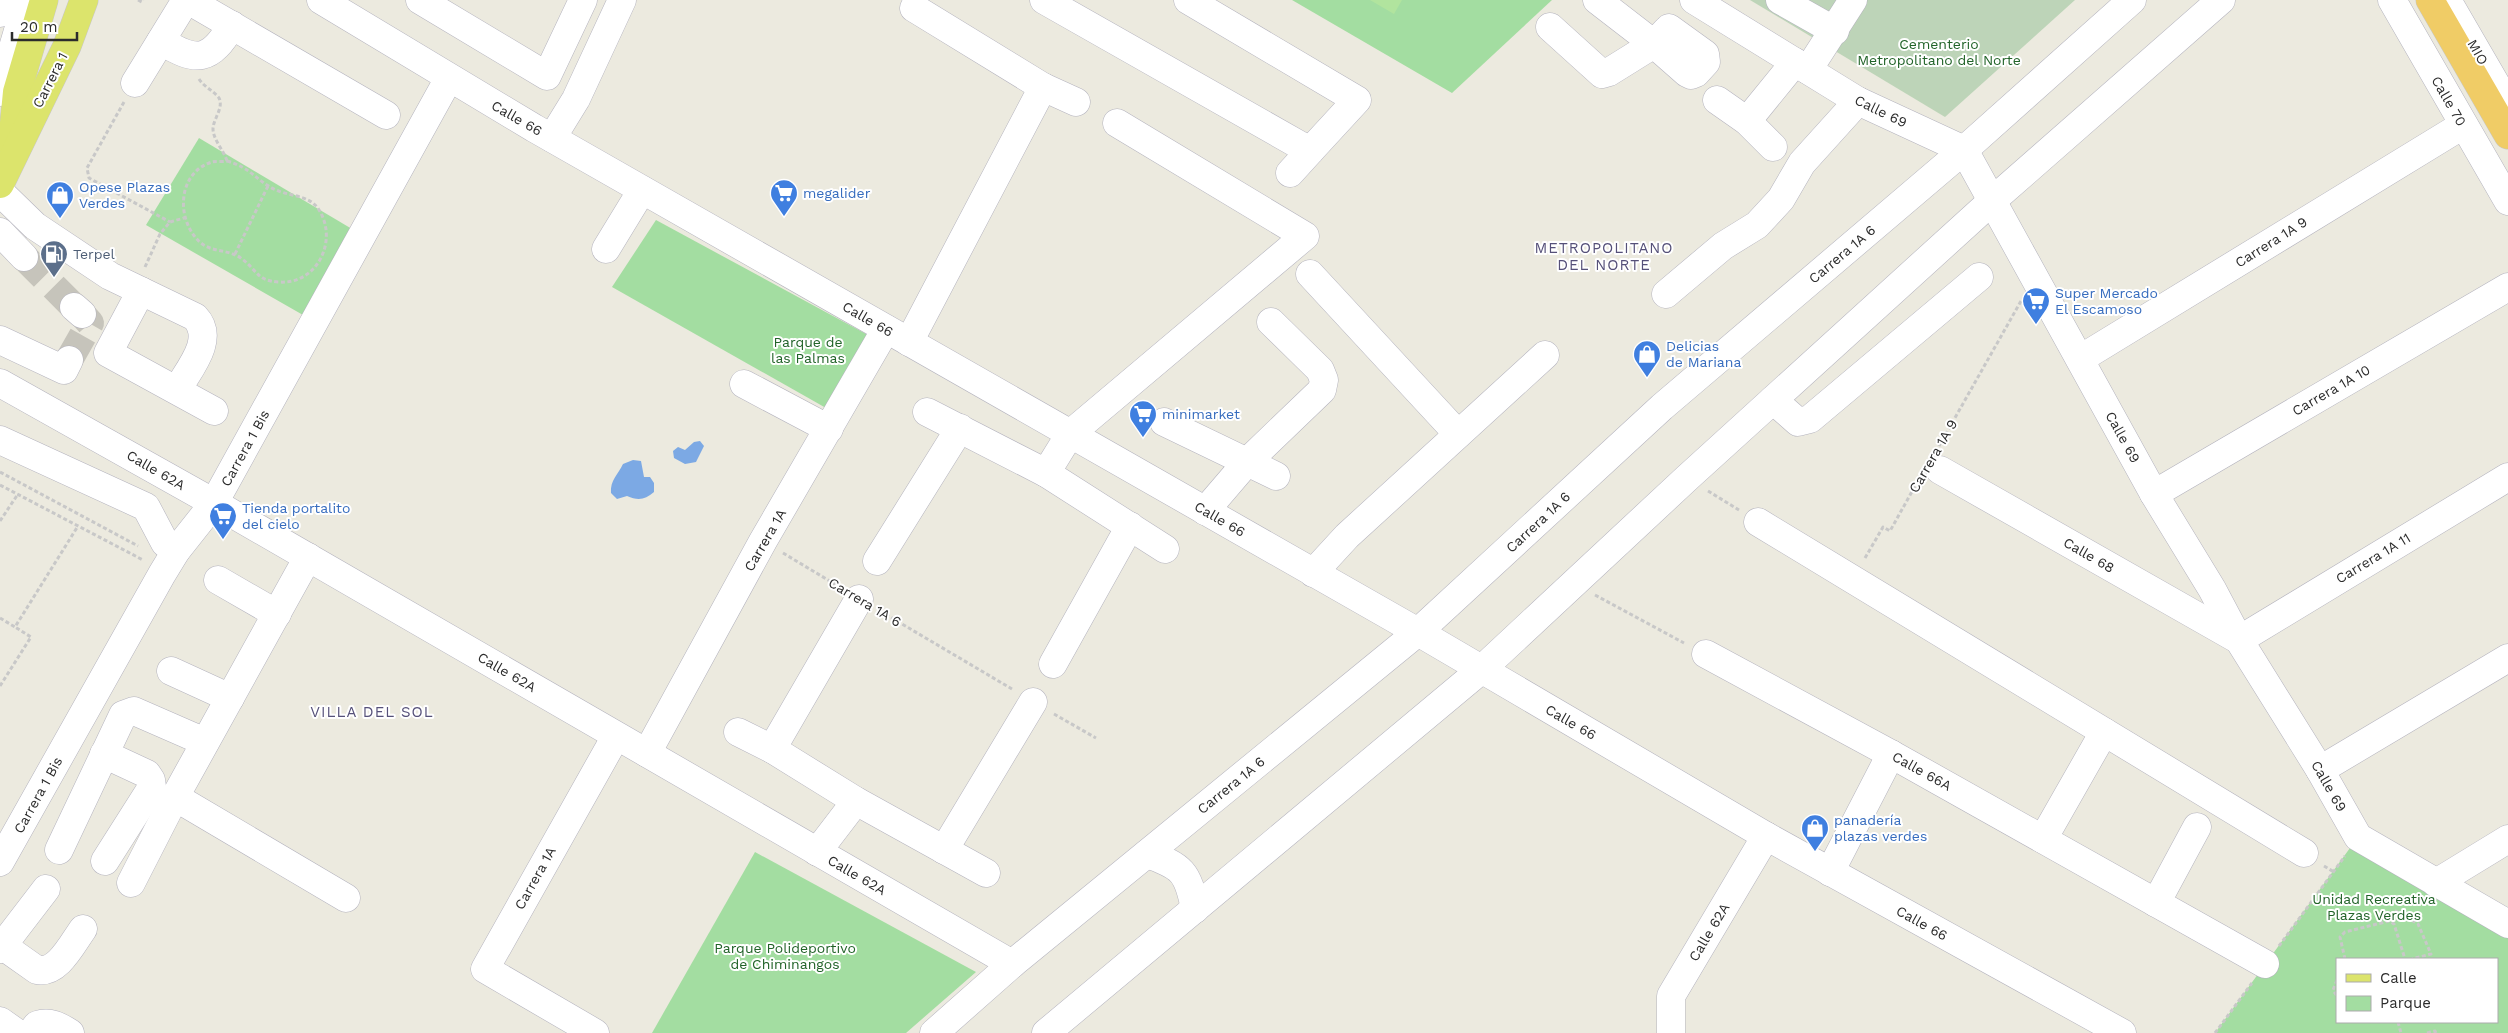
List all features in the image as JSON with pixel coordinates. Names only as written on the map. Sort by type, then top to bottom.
[{"type":"highway","points":[[2430,0],[2508,135]]},
{"type":"main road","name":"Carrera 1","points":[[11,158],[17,92],[44,0]]},
{"type":"main road","points":[[32,117],[52,41],[66,0]]},
{"type":"main road","name":"Carrera 1","points":[[0,184],[67,46],[84,0]]},
{"type":"street","points":[[0,13],[4,0]]},
{"type":"street","points":[[0,92],[27,0]]},
{"type":"street","points":[[135,83],[187,0],[386,115]]},
{"type":"street","name":"Calle 66","points":[[321,0],[552,138],[1418,632],[1766,836],[2122,1033]]},
{"type":"street","points":[[420,0],[547,76],[583,0]]},
{"type":"street","points":[[552,138],[576,99],[622,0]]},
{"type":"street","points":[[1044,0],[1310,151]]},
{"type":"street","points":[[1188,0],[1357,100],[1290,173]]},
{"type":"street","points":[[1597,0],[1661,36]]},
{"type":"street","points":[[1550,27],[1602,74],[1609,72],[1661,36],[1693,0]]},
{"type":"street","name":"Calle 69","points":[[1693,0],[1802,66],[1853,105],[1964,150],[1994,200],[2154,494],[2212,589],[2239,640],[2320,770],[2358,837],[2508,924]]},
{"type":"street","points":[[1780,0],[1835,31]]},
{"type":"street","points":[[1747,121],[1835,31],[1853,0]]},
{"type":"street","name":"Carrera 1A 6","points":[[934,1033],[1012,964],[1418,632],[1662,407],[1964,150],[2132,0]]},
{"type":"street","points":[[1046,1033],[1482,669],[1773,400],[1994,200],[2221,0]]},
{"type":"street","name":"Calle 70","points":[[2392,0],[2508,201]]},
{"type":"street","name":"MIO","points":[[2448,0],[2508,105]]},
{"type":"street","points":[[914,8],[1044,87],[1076,102]]},
{"type":"street","points":[[160,41],[182,54],[199,56],[212,51],[221,43],[232,25]]},
{"type":"street","name":"Carrera 1 Bis","points":[[0,862],[173,557],[214,503],[449,78]]},
{"type":"street","name":"Carrera 1A","points":[[646,753],[763,541],[829,428],[898,335],[1044,87]]},
{"type":"street","points":[[1717,100],[1747,121],[1773,147]]},
{"type":"street","points":[[1666,294],[1723,246],[1757,224],[1781,199],[1802,163],[1853,105]]},
{"type":"street","points":[[1046,472],[1070,434],[1305,236],[1117,123]]},
{"type":"street","name":"Carrera 1A 9","points":[[2080,359],[2463,125]]},
{"type":"street","points":[[606,250],[642,190]]},
{"type":"street","points":[[0,192],[35,226],[110,276],[195,317],[202,324],[204,337],[201,347],[177,390]]},
{"type":"street","points":[[0,232],[24,257]]},
{"type":"street","points":[[1310,274],[1458,434]]},
{"type":"street","points":[[1773,400],[1798,422],[1810,419],[1979,276]]},
{"type":"street","name":"Carrera 1A 10","points":[[2154,494],[2508,287]]},
{"type":"street","points":[[141,291],[108,353],[214,412]]},
{"type":"street","points":[[1205,511],[1247,462],[1322,390],[1324,380],[1320,370],[1271,322]]},
{"type":"street","points":[[0,340],[67,365],[28,397]]},
{"type":"street","points":[[1313,573],[1347,536],[1545,356]]},
{"type":"street","name":"Calle 62A","points":[[0,383],[214,503],[1012,964]]},
{"type":"street","points":[[744,384],[829,428]]},
{"type":"street","points":[[927,412],[1046,472],[1165,550]]},
{"type":"street","points":[[1164,422],[1276,476]]},
{"type":"street","points":[[877,561],[960,428]]},
{"type":"street","points":[[0,440],[146,508],[173,557]]},
{"type":"street","name":"Calle 68","points":[[1934,463],[2239,640]]},
{"type":"street","name":"Carrera 1A 11","points":[[2239,640],[2508,476]]},
{"type":"street","points":[[1758,522],[2304,853]]},
{"type":"street","points":[[1053,664],[1130,526]]},
{"type":"street","points":[[131,883],[175,797],[308,557]]},
{"type":"street","points":[[218,580],[276,614]]},
{"type":"street","points":[[2189,612],[2201,603],[2212,589]]},
{"type":"street","points":[[772,750],[859,599]]},
{"type":"street","name":"Calle 66A","points":[[1706,654],[1891,754],[2265,964]]},
{"type":"street","points":[[2320,770],[2508,658]]},
{"type":"street","points":[[171,671],[230,698]]},
{"type":"street","points":[[944,850],[1033,702]]},
{"type":"street","points":[[59,850],[123,715],[134,711],[205,742]]},
{"type":"street","points":[[738,732],[772,750],[856,801],[986,873]]},
{"type":"street","points":[[2044,840],[2104,732]]},
{"type":"street","name":"Carrera 1A","points":[[595,1033],[485,970],[616,736]]},
{"type":"street","points":[[104,754],[147,774],[151,780],[152,787],[105,861]]},
{"type":"street","points":[[1830,872],[1891,754]]},
{"type":"street","points":[[175,797],[346,898]]},
{"type":"street","points":[[817,852],[856,801]]},
{"type":"street","points":[[2156,903],[2197,827]]},
{"type":"street","name":"Calle 62A","points":[[1671,1033],[1671,996],[1766,836]]},
{"type":"street","points":[[2436,883],[2508,840]]},
{"type":"street","points":[[1147,854],[1172,862],[1190,882],[1195,909]]},
{"type":"street","points":[[46,890],[2,948],[37,970],[44,971],[52,969],[84,929]]},
{"type":"street","points":[[0,1021],[17,1033]]},
{"type":"street","points":[[31,1033],[37,1025],[44,1023],[55,1024],[70,1033]]},
{"type":"path","points":[[138,0],[142,2],[143,0]]},
{"type":"path","points":[[199,56],[196,68],[199,79],[218,97],[220,103],[213,127],[213,135],[225,152],[227,162]]},
{"type":"path","points":[[135,83],[87,168],[86,174],[89,178],[170,222]]},
{"type":"path","points":[[212,162],[227,162],[242,166],[268,186],[309,200],[316,206],[322,216],[327,233],[326,248],[308,276],[290,283],[267,281],[256,274],[244,260],[235,254],[208,248],[192,234],[184,218],[182,199],[192,178],[212,162]]},
{"type":"path","points":[[235,254],[268,186]]},
{"type":"path","points":[[141,291],[145,262],[160,234],[170,222],[184,218]]},
{"type":"path","name":"Carrera 1A 9","points":[[1854,580],[1883,527],[1890,531],[1934,463],[2025,294]]},
{"type":"path","points":[[0,472],[173,557]]},
{"type":"path","points":[[1687,478],[1758,522]]},
{"type":"path","points":[[0,485],[156,567],[173,557]]},
{"type":"path","points":[[0,522],[18,494]]},
{"type":"path","points":[[15,627],[78,526]]},
{"type":"path","name":"Carrera 1A 6","points":[[763,541],[1096,738]]},
{"type":"path","points":[[1574,585],[1706,654]]},
{"type":"path","points":[[0,618],[31,637],[0,686]]},
{"type":"path","points":[[2389,921],[2394,910],[2418,924],[2431,954],[2416,958]]},
{"type":"path","points":[[2345,958],[2340,937],[2345,932],[2389,921],[2394,924],[2404,958]]},
{"type":"path","points":[[2336,982],[2333,990],[2336,994]]},
{"type":"path","points":[[2427,1033],[2435,1031],[2436,1033]]},
{"type":"green space","points":[[1292,0],[1552,0],[1452,93]]},
{"type":"green space","points":[[1370,0],[1402,0],[1394,14]]},
{"type":"green space","name":"Cementerio Metropolitano del Norte","points":[[1750,0],[2075,0],[1945,117]]},
{"type":"green space","points":[[199,138],[352,229],[303,315],[146,225]]},
{"type":"green space","name":"Parque de las Palmas","points":[[656,220],[868,335],[826,408],[612,287]]},
{"type":"green space","name":"Unidad Recreativa Plazas Verdes","points":[[2358,837],[2508,924],[2508,1033],[2215,1033]]},
{"type":"green space","name":"Parque Polideportivo de Chiminangos","points":[[755,852],[976,972],[906,1033],[652,1033]]},
{"type":"water","points":[[700,441],[704,446],[696,462],[685,464],[674,458],[673,451],[678,447],[685,450],[694,442]]},
{"type":"water","points":[[633,460],[641,461],[644,477],[650,477],[654,483],[654,492],[648,497],[641,499],[627,496],[617,499],[611,493],[613,481],[623,464]]},
{"type":"tunnel","points":[[24,257],[74,307]]},
{"type":"tunnel","points":[[69,360],[90,323],[82,314]]},
{"type":"place","name":"megalider","points":[[784,217]]},
{"type":"place","name":"Opese Plazas Verdes","points":[[60,219]]},
{"type":"place","name":"Terpel","points":[[54,278]]},
{"type":"place","name":"Super Mercado El Escamoso","points":[[2036,325]]},
{"type":"place","name":"Delicias de Mariana","points":[[1647,378]]},
{"type":"place","name":"minimarket","points":[[1143,438]]},
{"type":"place","name":"Tienda portalito del cielo","points":[[223,540]]},
{"type":"place","name":"panadería plazas verdes","points":[[1815,852]]},
{"type":"district","name":"METROPOLITANO DEL NORTE","points":[[1604,256]]},
{"type":"district","name":"VILLA DEL SOL","points":[[372,712]]}]
